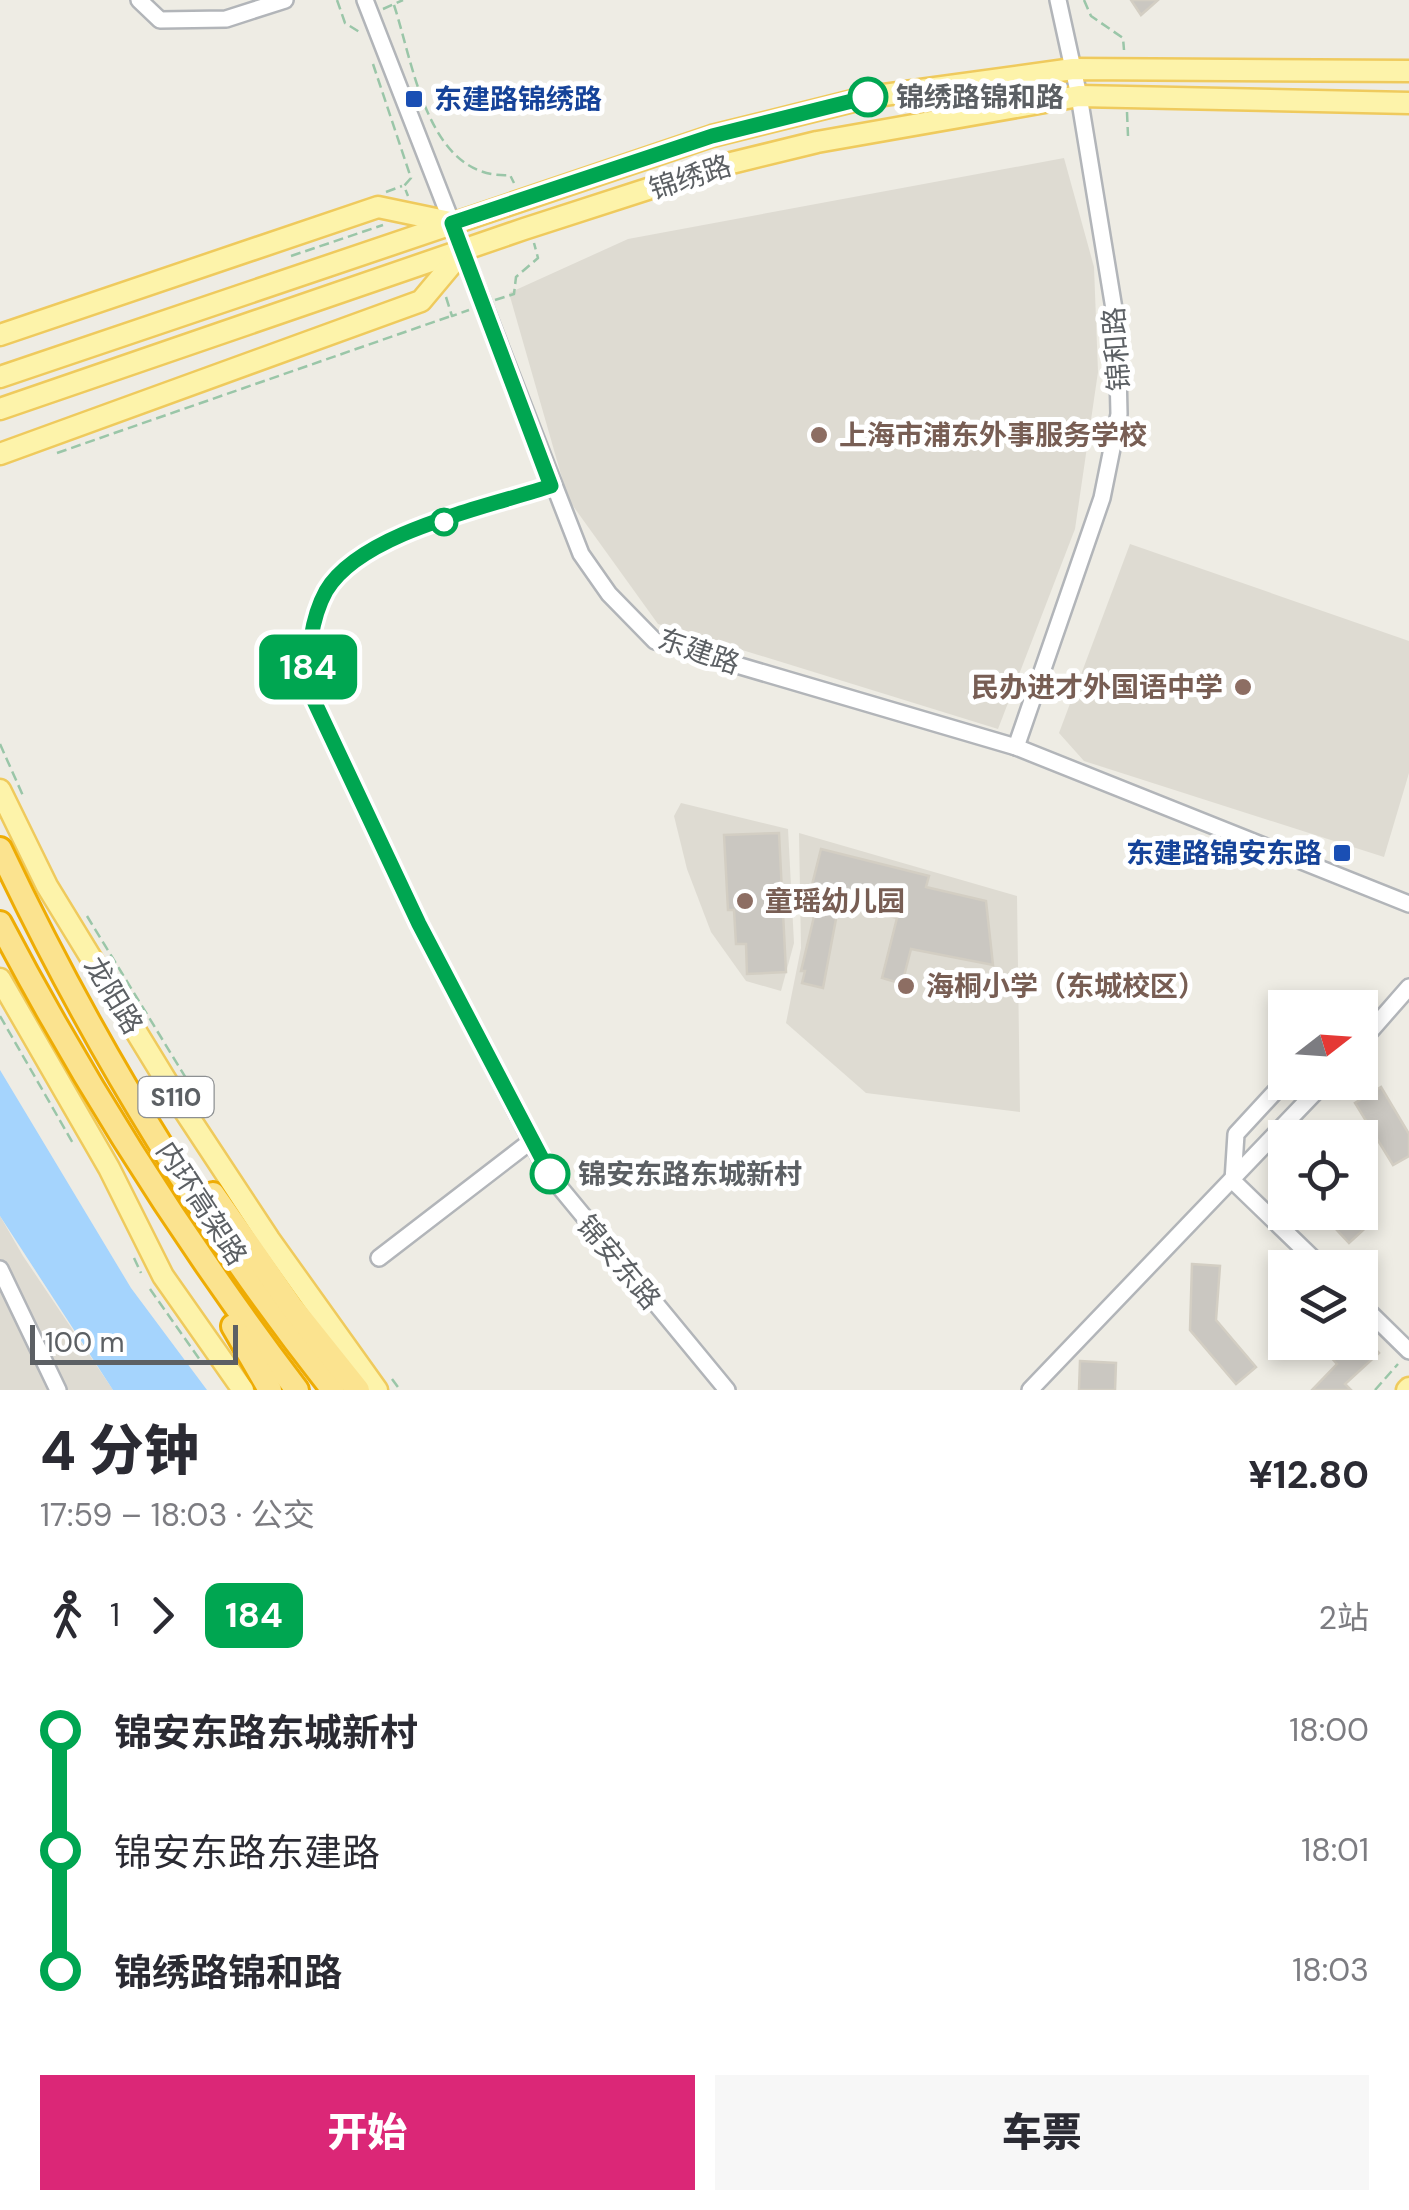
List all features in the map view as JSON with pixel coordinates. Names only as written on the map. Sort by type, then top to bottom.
[{"type":"highway","name":"内环高架路","points":[[0,849],[62,972],[196,1196],[333,1390]]},
{"type":"highway","name":"内环高架路","points":[[0,923],[88,1082],[160,1196],[297,1390]]},
{"type":"highway","points":[[62,972],[290,1306],[358,1390]]},
{"type":"highway","points":[[160,1196],[270,1390]]},
{"type":"main road","name":"锦绣路","points":[[0,376],[712,136],[869,97],[1073,69],[1409,71]]},
{"type":"main road","name":"锦绣路","points":[[0,409],[530,227],[719,166],[817,142],[1079,96],[1409,103]]},
{"type":"main road","points":[[0,335],[378,207],[452,223]]},
{"type":"main road","points":[[0,454],[421,302],[463,250]]},
{"type":"main road","name":"龙阳路","points":[[0,790],[52,895],[184,1110],[268,1239],[383,1383]]},
{"type":"main road","points":[[0,978],[109,1168],[163,1276],[243,1390]]},
{"type":"street","points":[[139,0],[160,20],[226,19],[284,0]]},
{"type":"street","name":"东建路","points":[[365,0],[580,554],[608,594],[655,641],[1016,746],[1409,904]]},
{"type":"street","name":"锦和路","points":[[1016,746],[1102,498],[1120,414],[1117,327],[1079,96],[1058,0]]},
{"type":"street","name":"锦安东路","points":[[551,486],[368,550],[327,589],[308,654],[308,688],[419,924],[531,1141],[578,1213],[726,1390]]},
{"type":"street","points":[[1378,1022],[1409,987]]},
{"type":"street","points":[[1268,1099],[1236,1134],[1233,1181],[1304,1250]]},
{"type":"street","points":[[1030,1390],[1308,1100]]},
{"type":"street","points":[[379,1258],[531,1141]]},
{"type":"street","points":[[0,1269],[58,1390]]},
{"type":"street","points":[[1378,1325],[1404,1357]]},
{"type":"path","points":[[337,0],[345,23],[363,35]]},
{"type":"path","points":[[394,6],[440,139],[470,168],[491,176],[510,175],[520,199]]},
{"type":"path","points":[[369,53],[411,178],[404,186],[415,215]]},
{"type":"path","points":[[56,453],[514,294],[516,278],[538,258],[530,227]]},
{"type":"path","points":[[439,280],[452,316]]},
{"type":"path","points":[[0,744],[28,807]]},
{"type":"path","points":[[83,910],[200,1101]]},
{"type":"path","points":[[1375,1390],[1404,1357]]},
{"type":"path","points":[[383,1383],[400,1390]]},
{"type":"shaded area","name":"上海市浦东外事服务学校","points":[[1064,158],[1094,267],[1098,372],[1075,529],[998,729],[658,624],[568,499],[509,293],[628,239]]},
{"type":"shaded area","name":"民办进才外国语中学","points":[[1130,544],[1409,641],[1409,773],[1384,857],[1084,761],[1059,733]]},
{"type":"shaded area","name":"童瑶幼儿园","points":[[681,803],[788,829],[794,943],[781,991],[746,981],[711,932],[687,869],[674,816]]},
{"type":"shaded area","name":"海桐小学（东城校区）","points":[[799,833],[1017,896],[1020,1112],[866,1093],[786,1023],[801,948]]},
{"type":"shaded area","points":[[0,1216],[23,1256],[113,1390],[0,1390]]},
{"type":"water","points":[[0,1070],[131,1288],[207,1390],[113,1390],[0,1216]]},
{"type":"building","points":[[1131,0],[1158,0],[1141,15]]},
{"type":"building","points":[[779,833],[786,972],[747,974],[746,944],[736,944],[734,910],[728,910],[724,835]]},
{"type":"building","points":[[821,849],[929,876],[926,887],[986,901],[993,965],[911,949],[902,984],[882,978],[897,918],[839,903],[823,988],[802,983],[805,971],[801,971],[818,900],[809,897]]},
{"type":"building","points":[[1381,1087],[1409,1134],[1409,1156],[1393,1165],[1378,1141],[1378,1120],[1365,1120],[1355,1103],[1378,1100]]},
{"type":"building","points":[[1337,1230],[1363,1230],[1349,1243]]},
{"type":"building","points":[[1192,1264],[1220,1266],[1216,1320],[1256,1367],[1236,1384],[1190,1330]]},
{"type":"building","points":[[1333,1360],[1371,1360],[1345,1384],[1351,1390],[1312,1390],[1337,1364]]},
{"type":"building","points":[[1080,1361],[1116,1363],[1115,1390],[1079,1390]]},
{"type":"bus line","name":"184","points":[[550,1174],[419,924],[308,688],[308,654],[316,617],[327,589],[368,550],[551,486],[452,223],[712,136],[868,97]]},
{"type":"place","name":"锦绣路锦和路","points":[[868,97]]},
{"type":"place","name":"东建路锦绣路","points":[[414,99]]},
{"type":"place","name":"上海市浦东外事服务学校","points":[[819,435]]},
{"type":"place","name":"民办进才外国语中学","points":[[1243,687]]},
{"type":"place","name":"东建路锦安东路","points":[[1342,853]]},
{"type":"place","name":"童瑶幼儿园","points":[[745,901]]},
{"type":"place","name":"海桐小学（东城校区）","points":[[906,986]]},
{"type":"place","name":"锦安东路东城新村","points":[[550,1174]]}]
